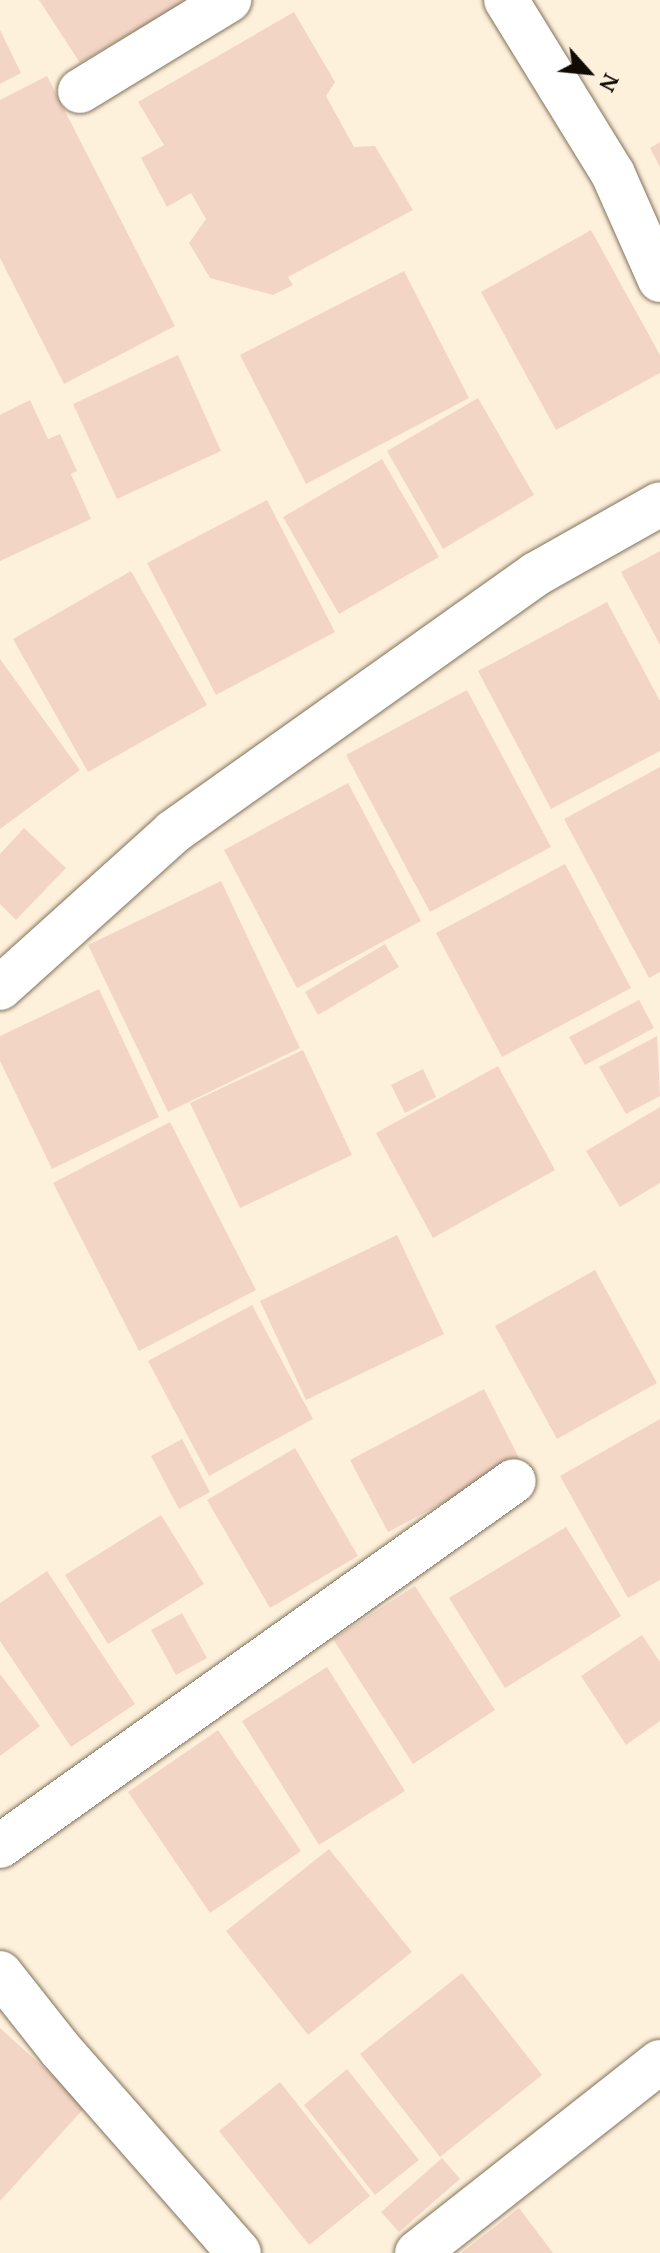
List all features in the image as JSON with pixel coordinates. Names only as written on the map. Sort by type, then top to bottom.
[{"type":"street","points":[[80,91],[229,0]]},
{"type":"street","points":[[506,0],[613,174],[660,280]]},
{"type":"street","points":[[0,988],[173,832],[536,574],[660,504]]},
{"type":"street","points":[[0,1846],[514,1481]]},
{"type":"street","points":[[0,1973],[60,2049],[239,2253]]},
{"type":"street","points":[[417,2253],[660,2062]]},
{"type":"building","points":[[39,0],[189,0],[80,63]]},
{"type":"building","points":[[294,12],[335,82],[326,96],[354,147],[375,146],[413,210],[288,277],[293,285],[273,295],[210,278],[189,243],[206,219],[191,193],[167,207],[141,158],[164,145],[138,102]]},
{"type":"building","points":[[0,30],[21,73],[0,84]]},
{"type":"building","points":[[47,76],[175,326],[64,384],[0,258],[0,100]]},
{"type":"building","points":[[660,142],[660,167],[650,148]]},
{"type":"building","points":[[591,230],[660,355],[660,373],[556,430],[481,292]]},
{"type":"building","points":[[404,271],[469,398],[306,484],[240,355]]},
{"type":"building","points":[[178,355],[221,451],[117,499],[73,404]]},
{"type":"building","points":[[478,398],[534,495],[443,549],[387,451]]},
{"type":"building","points":[[30,400],[48,439],[60,434],[77,471],[71,474],[91,519],[0,561],[0,415]]},
{"type":"building","points":[[382,459],[439,557],[339,614],[283,517]]},
{"type":"building","points":[[267,500],[335,632],[216,695],[147,563]]},
{"type":"building","points":[[660,551],[660,645],[621,572]]},
{"type":"building","points":[[131,571],[207,705],[88,772],[13,639]]},
{"type":"building","points":[[607,602],[660,701],[660,751],[551,809],[478,671]]},
{"type":"building","points":[[0,659],[80,770],[0,829]]},
{"type":"building","points":[[467,690],[551,847],[430,912],[346,755]]},
{"type":"building","points":[[660,767],[660,972],[649,978],[564,819]]},
{"type":"building","points":[[348,783],[421,921],[297,988],[224,850]]},
{"type":"building","points":[[24,828],[66,868],[16,920],[0,904],[0,854]]},
{"type":"building","points":[[565,864],[631,988],[502,1057],[436,933]]},
{"type":"building","points":[[221,881],[300,1048],[168,1112],[88,945]]},
{"type":"building","points":[[385,944],[399,967],[318,1015],[305,992]]},
{"type":"building","points":[[99,989],[159,1117],[52,1169],[0,1061],[0,1036]]},
{"type":"building","points":[[639,1000],[654,1028],[585,1065],[569,1037]]},
{"type":"building","points":[[657,1036],[660,1096],[626,1114],[599,1067]]},
{"type":"building","points":[[303,1050],[352,1155],[240,1208],[190,1103]]},
{"type":"building","points":[[498,1066],[555,1170],[433,1238],[376,1133]]},
{"type":"building","points":[[423,1069],[436,1097],[405,1113],[391,1085]]},
{"type":"building","points":[[660,1107],[660,1183],[620,1207],[586,1151]]},
{"type":"building","points":[[170,1122],[256,1290],[139,1351],[53,1183]]},
{"type":"building","points":[[397,1235],[444,1334],[306,1400],[260,1301]]},
{"type":"building","points":[[595,1270],[657,1383],[557,1439],[495,1326]]},
{"type":"building","points":[[252,1305],[313,1419],[209,1476],[148,1361]]},
{"type":"building","points":[[484,1389],[521,1462],[388,1532],[350,1460]]},
{"type":"building","points":[[660,1419],[660,1580],[628,1598],[560,1476]]},
{"type":"building","points":[[182,1439],[210,1492],[179,1509],[151,1456]]},
{"type":"building","points":[[295,1448],[358,1556],[270,1608],[207,1500]]},
{"type":"building","points":[[161,1515],[204,1584],[108,1644],[65,1575]]},
{"type":"building","points":[[566,1527],[621,1616],[505,1688],[449,1598]]},
{"type":"building","points":[[47,1571],[135,1704],[71,1747],[0,1641],[0,1603]]},
{"type":"building","points":[[415,1586],[495,1710],[413,1764],[333,1639]]},
{"type":"building","points":[[182,1613],[207,1658],[176,1675],[151,1630]]},
{"type":"building","points":[[642,1635],[660,1662],[660,1721],[626,1745],[581,1676]]},
{"type":"building","points":[[327,1667],[405,1791],[319,1845],[242,1721]]},
{"type":"building","points":[[0,1674],[40,1726],[0,1756]]},
{"type":"building","points":[[218,1730],[301,1851],[210,1913],[128,1792]]},
{"type":"building","points":[[329,1849],[412,1952],[308,2035],[226,1931]]},
{"type":"building","points":[[462,1973],[542,2075],[440,2157],[360,2054]]},
{"type":"building","points":[[0,2028],[86,2106],[0,2201]]},
{"type":"building","points":[[347,2069],[419,2160],[375,2195],[304,2105]]},
{"type":"building","points":[[280,2082],[370,2196],[309,2245],[219,2131]]},
{"type":"building","points":[[442,2158],[460,2179],[399,2232],[381,2212]]},
{"type":"building","points":[[519,2208],[553,2253],[461,2253]]}]
